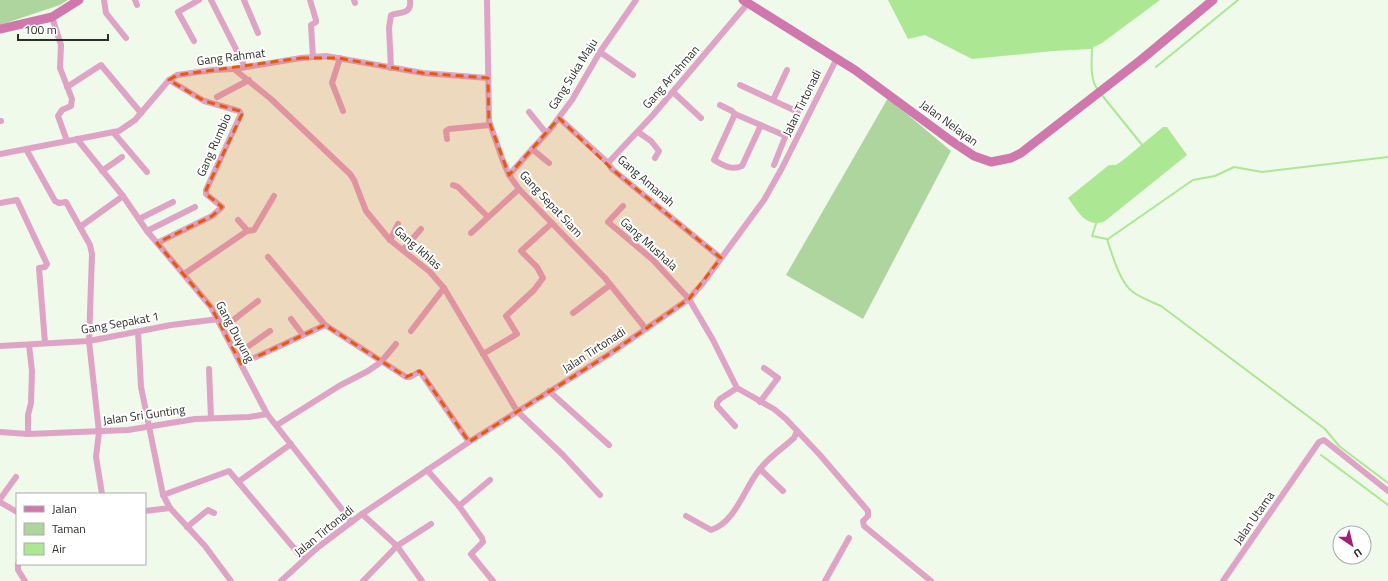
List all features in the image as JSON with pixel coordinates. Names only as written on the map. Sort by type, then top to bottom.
[{"type":"main road","points":[[0,29],[52,17],[79,0]]},
{"type":"main road","name":"Jalan Nelayan","points":[[745,2],[836,60],[855,70],[955,144],[974,156],[991,162],[1011,158],[1021,153],[1102,90],[1213,0]]},
{"type":"street","points":[[104,0],[106,13],[126,38]]},
{"type":"street","points":[[194,41],[178,12],[199,0]]},
{"type":"street","points":[[244,0],[258,33]]},
{"type":"street","points":[[310,0],[316,20],[316,22],[311,25],[313,57]]},
{"type":"street","points":[[391,68],[389,28],[391,15],[408,11],[410,8],[410,0]]},
{"type":"street","name":"Gang Sepat Siam","points":[[487,0],[490,125],[509,175],[519,189],[610,285],[646,329]]},
{"type":"street","name":"Gang Suka Maju","points":[[509,175],[559,118],[577,93],[600,52],[636,0]]},
{"type":"street","points":[[214,1],[245,67]]},
{"type":"street","name":"Gang Arrahman","points":[[608,163],[673,92],[745,2]]},
{"type":"street","points":[[52,17],[60,46],[60,68],[73,103],[71,106],[62,110],[58,116],[67,141]]},
{"type":"street","points":[[600,52],[634,75]]},
{"type":"street","name":"Gang Rahmat","points":[[169,80],[177,75],[213,70],[234,69],[313,57],[340,58],[391,68],[450,76],[488,78]]},
{"type":"street","points":[[340,58],[332,83],[343,112]]},
{"type":"street","name":"Jalan Tirtonadi","points":[[281,581],[304,560],[362,514],[516,411],[611,353],[689,299],[764,200],[799,135],[836,60]]},
{"type":"street","points":[[67,87],[83,78],[97,66],[101,65],[141,113]]},
{"type":"street","name":"Gang Ikhlas","points":[[234,69],[276,104],[350,174],[354,180],[362,206],[390,240],[430,272],[444,288],[516,411],[562,455],[600,495]]},
{"type":"street","points":[[773,100],[787,70]]},
{"type":"street","points":[[0,154],[113,132],[128,125],[141,113],[169,80]]},
{"type":"street","name":"Gang Rumbio","points":[[157,243],[212,216],[222,207],[206,194],[206,190],[241,114],[238,111],[204,101],[169,80]]},
{"type":"street","points":[[217,97],[249,80]]},
{"type":"street","points":[[774,166],[787,133],[812,83]]},
{"type":"street","points":[[740,84],[798,112]]},
{"type":"street","points":[[673,92],[701,118]]},
{"type":"street","points":[[720,105],[735,114],[761,125],[799,135]]},
{"type":"street","points":[[529,112],[546,133]]},
{"type":"street","points":[[735,114],[714,160],[731,168],[737,169],[745,162],[761,125]]},
{"type":"street","name":"Gang Amanah","points":[[559,118],[608,163],[612,169],[721,258]]},
{"type":"street","points":[[793,120],[803,126]]},
{"type":"street","points":[[447,139],[446,131],[449,129],[490,125]]},
{"type":"street","points":[[113,132],[147,172]]},
{"type":"street","points":[[638,132],[651,141],[658,151],[655,158]]},
{"type":"street","name":"Gang Duyung","points":[[77,139],[122,196],[147,231],[184,274],[219,319],[267,414],[352,522]]},
{"type":"street","points":[[26,149],[55,201],[59,203],[66,202],[90,245],[92,254],[89,341],[99,432],[96,457],[102,493]]},
{"type":"street","points":[[532,149],[549,163]]},
{"type":"street","points":[[102,171],[122,156]]},
{"type":"street","points":[[453,185],[458,187],[488,217]]},
{"type":"street","points":[[471,233],[519,189]]},
{"type":"street","points":[[80,227],[122,196]]},
{"type":"street","points":[[238,220],[250,232],[254,230],[274,196]]},
{"type":"street","points":[[0,203],[17,200],[47,264],[45,267],[39,268],[45,342]]},
{"type":"street","points":[[139,219],[173,202]]},
{"type":"street","name":"Gang Mushala","points":[[623,206],[608,222],[653,260],[689,299]]},
{"type":"street","points":[[147,231],[195,207]]},
{"type":"street","points":[[483,354],[517,334],[506,316],[534,290],[543,278],[536,267],[521,251],[552,223]]},
{"type":"street","points":[[390,240],[398,224]]},
{"type":"street","points":[[184,274],[247,230]]},
{"type":"street","points":[[403,250],[421,230]]},
{"type":"street","points":[[268,257],[325,325],[406,377],[410,377],[419,372],[421,373],[469,442]]},
{"type":"street","points":[[573,313],[610,285]]},
{"type":"street","points":[[411,331],[444,288]]},
{"type":"street","points":[[689,299],[713,340],[737,388],[774,409],[797,431],[868,511],[868,516],[863,521],[864,526],[931,581]]},
{"type":"street","points":[[223,328],[258,301]]},
{"type":"street","name":"Gang Sepakat 1","points":[[0,346],[29,345],[45,342],[89,341],[186,322],[219,319]]},
{"type":"street","points":[[292,319],[303,335]]},
{"type":"street","points":[[241,364],[325,325]]},
{"type":"street","points":[[236,354],[270,331]]},
{"type":"street","points":[[138,332],[141,387],[163,494],[170,508],[204,546],[231,581]]},
{"type":"street","points":[[277,425],[339,386],[368,371],[381,362],[396,344]]},
{"type":"street","points":[[28,434],[28,415],[31,403],[32,371],[29,345]]},
{"type":"street","points":[[760,402],[778,378],[764,368]]},
{"type":"street","points":[[209,369],[211,418]]},
{"type":"street","points":[[735,426],[717,406],[717,403],[720,399],[737,388]]},
{"type":"street","points":[[549,391],[609,445]]},
{"type":"street","name":"Jalan Sri Gunting","points":[[0,432],[28,434],[99,432],[211,418],[249,417],[267,414]]},
{"type":"street","points":[[686,516],[711,530],[717,528],[731,515],[760,469],[794,438],[797,431]]},
{"type":"street","name":"Jalan Utama","points":[[1223,581],[1319,442],[1324,440],[1388,491]]},
{"type":"street","points":[[238,482],[290,444]]},
{"type":"street","points":[[760,469],[783,491]]},
{"type":"street","points":[[163,494],[227,470],[231,472],[304,560]]},
{"type":"street","points":[[427,470],[459,506],[483,540],[472,552],[472,556],[493,581]]},
{"type":"street","points":[[0,499],[16,476]]},
{"type":"street","points":[[459,506],[490,480]]},
{"type":"street","points":[[0,502],[16,511]]},
{"type":"street","points":[[146,512],[170,508]]},
{"type":"street","points":[[187,527],[208,510],[214,513]]},
{"type":"street","points":[[362,514],[397,546],[422,581]]},
{"type":"street","points":[[363,581],[397,546],[431,524]]},
{"type":"street","points":[[825,581],[849,538]]},
{"type":"street","points":[[18,565],[18,570],[25,581]]},
{"type":"highlighted area","points":[[301,58],[338,58],[423,73],[488,78],[489,121],[509,175],[559,118],[612,169],[721,258],[689,299],[611,353],[469,442],[420,371],[406,377],[325,325],[241,364],[211,307],[157,243],[212,216],[222,207],[206,194],[206,190],[243,112],[204,101],[169,80],[177,75]]},
{"type":"green space","points":[[0,0],[68,0],[60,5],[0,25]]},
{"type":"green space","points":[[888,98],[951,151],[863,319],[786,275]]},
{"type":"water","points":[[888,0],[1160,0],[1102,43],[1090,49],[972,59],[925,35],[908,39]]},
{"type":"water","points":[[1163,127],[1167,127],[1187,155],[1105,221],[1093,223],[1083,217],[1068,198],[1109,165],[1116,165],[1122,161]]},
{"type":"waterway","points":[[1156,67],[1238,0]]},
{"type":"waterway","points":[[1092,46],[1092,75],[1095,86],[1098,90]]},
{"type":"waterway","points":[[1101,94],[1143,146]]},
{"type":"waterway","points":[[1108,239],[1193,180],[1215,176],[1234,167],[1262,172],[1388,157]]},
{"type":"waterway","points":[[1097,221],[1092,236],[1107,239],[1120,275],[1128,288],[1143,298],[1161,306],[1325,429],[1339,446],[1388,483]]},
{"type":"waterway","points":[[1321,455],[1388,505]]}]
